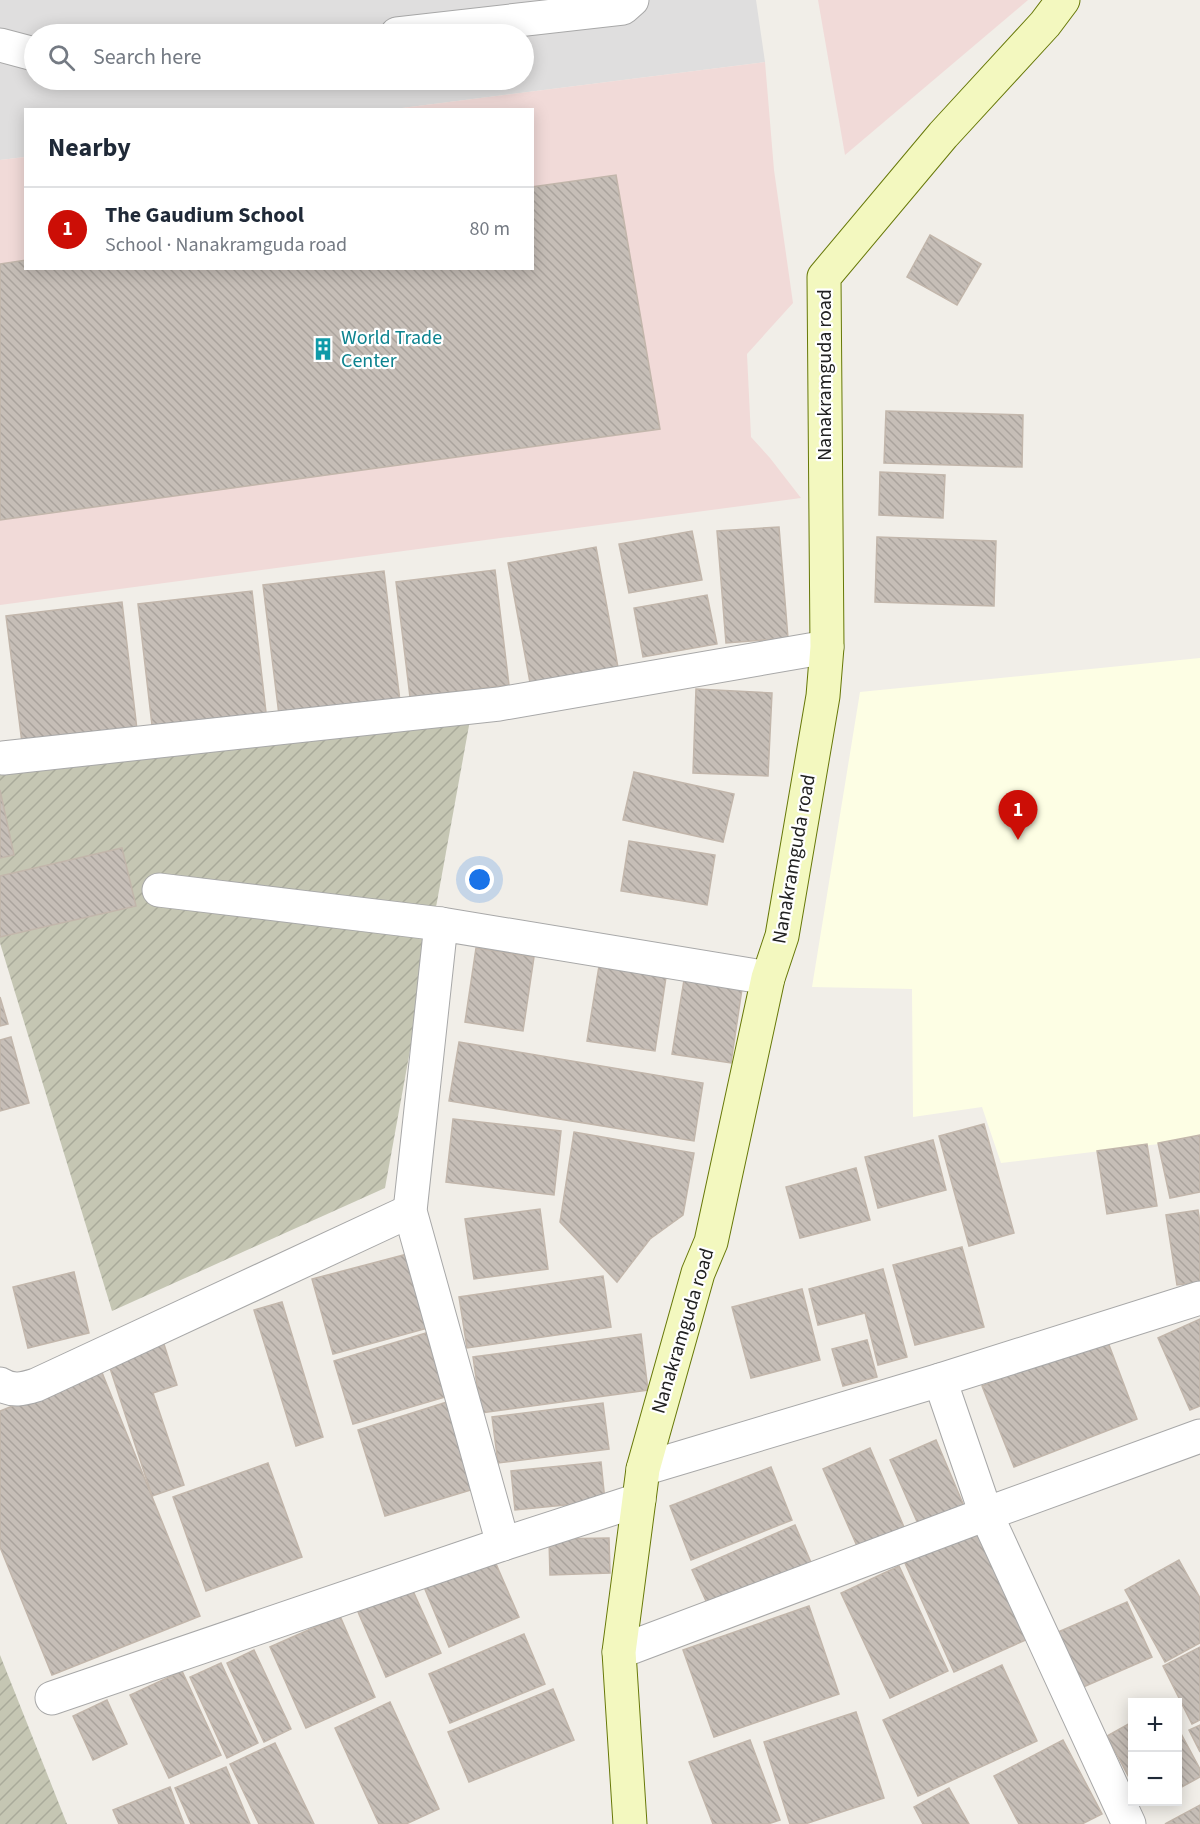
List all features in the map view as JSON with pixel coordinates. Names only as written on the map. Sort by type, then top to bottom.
[{"type":"main road","name":"Nanakramguda road","points":[[630,1824],[619,1652],[641,1485],[698,1273],[711,1242],[768,978],[782,936],[823,696],[827,648],[824,277],[943,135],[1045,24],[1063,0]]},
{"type":"street","points":[[484,24],[623,8],[632,0]]},
{"type":"street","points":[[0,45],[24,51]]},
{"type":"street","points":[[3,759],[499,704],[827,648]]},
{"type":"street","points":[[159,890],[441,924],[768,978]]},
{"type":"street","points":[[441,924],[410,1211],[503,1544]]},
{"type":"street","points":[[0,1384],[6,1388],[20,1390],[36,1384],[410,1211]]},
{"type":"street","points":[[52,1698],[503,1544],[641,1485],[940,1380],[1200,1298]]},
{"type":"street","points":[[940,1380],[986,1514],[1129,1824]]},
{"type":"street","points":[[619,1652],[1200,1436]]},
{"type":"shaded area","points":[[0,0],[756,0],[765,62],[402,108],[24,108],[24,157],[0,160]]},
{"type":"shaded area","points":[[818,0],[1028,0],[845,155]]},
{"type":"shaded area","points":[[765,62],[774,170],[793,303],[747,354],[751,437],[801,498],[0,605],[0,160],[24,157],[24,270],[534,270],[534,108],[402,108]]},
{"type":"shaded area","points":[[1200,658],[1200,1139],[1001,1163],[982,1107],[913,1117],[912,989],[812,987],[860,692]]},
{"type":"shaded area","points":[[472,709],[385,1188],[112,1311],[0,943],[0,770]]},
{"type":"shaded area","points":[[0,1655],[67,1824],[0,1824]]},
{"type":"building","name":"World Trade Center","points":[[616,175],[660,429],[0,520],[0,264],[24,260],[24,270],[534,270],[534,187]]},
{"type":"building","points":[[930,235],[981,264],[957,305],[907,277]]},
{"type":"building","points":[[886,411],[1023,415],[1022,467],[884,463]]},
{"type":"building","points":[[880,472],[945,475],[943,518],[879,515]]},
{"type":"building","points":[[779,527],[788,638],[726,643],[717,531]]},
{"type":"building","points":[[692,531],[702,580],[629,593],[619,544]]},
{"type":"building","points":[[877,537],[996,541],[994,606],[875,602]]},
{"type":"building","points":[[596,547],[619,673],[531,688],[508,563]]},
{"type":"building","points":[[495,570],[509,685],[410,697],[396,582]]},
{"type":"building","points":[[384,571],[400,701],[279,715],[263,585]]},
{"type":"building","points":[[252,591],[267,721],[153,734],[138,604]]},
{"type":"building","points":[[707,595],[717,644],[643,657],[634,608]]},
{"type":"building","points":[[122,602],[138,738],[23,751],[6,616]]},
{"type":"building","points":[[696,689],[772,693],[768,776],[693,773]]},
{"type":"building","points":[[634,772],[734,794],[723,842],[623,820]]},
{"type":"building","points":[[0,790],[14,855],[0,858]]},
{"type":"building","points":[[629,841],[715,855],[707,905],[621,891]]},
{"type":"building","points":[[122,848],[136,906],[0,937],[0,876]]},
{"type":"building","points":[[476,948],[534,957],[523,1031],[465,1022]]},
{"type":"building","points":[[599,966],[666,977],[655,1051],[587,1041]]},
{"type":"building","points":[[684,980],[742,989],[731,1063],[672,1054]]},
{"type":"building","points":[[0,997],[8,1024],[0,1026]]},
{"type":"building","points":[[11,1037],[29,1103],[0,1111],[0,1040]]},
{"type":"building","points":[[459,1042],[703,1083],[694,1141],[449,1101]]},
{"type":"building","points":[[453,1119],[561,1131],[554,1195],[446,1182]]},
{"type":"building","points":[[984,1124],[1014,1233],[969,1246],[939,1136]]},
{"type":"building","points":[[574,1132],[694,1153],[683,1215],[650,1239],[617,1282],[560,1222]]},
{"type":"building","points":[[1200,1135],[1200,1192],[1170,1198],[1158,1143]]},
{"type":"building","points":[[933,1140],[946,1190],[878,1208],[865,1157]]},
{"type":"building","points":[[1147,1144],[1157,1206],[1107,1214],[1097,1151]]},
{"type":"building","points":[[856,1168],[870,1220],[800,1238],[786,1187]]},
{"type":"building","points":[[540,1209],[548,1269],[474,1279],[465,1219]]},
{"type":"building","points":[[1198,1210],[1200,1282],[1177,1285],[1166,1215]]},
{"type":"building","points":[[962,1247],[984,1327],[915,1345],[893,1265]]},
{"type":"building","points":[[415,1252],[435,1326],[333,1354],[312,1279]]},
{"type":"building","points":[[883,1269],[907,1357],[878,1365],[865,1313],[818,1325],[809,1289]]},
{"type":"building","points":[[74,1272],[89,1333],[28,1348],[13,1287]]},
{"type":"building","points":[[603,1276],[611,1327],[467,1348],[459,1297]]},
{"type":"building","points":[[802,1289],[820,1360],[751,1378],[732,1307]]},
{"type":"building","points":[[282,1302],[323,1437],[296,1446],[254,1310]]},
{"type":"building","points":[[1200,1319],[1200,1406],[1190,1410],[1158,1338]]},
{"type":"building","points":[[426,1333],[445,1397],[353,1424],[334,1361]]},
{"type":"building","points":[[641,1334],[648,1390],[481,1413],[473,1357]]},
{"type":"building","points":[[1106,1337],[1137,1419],[1014,1467],[982,1386]]},
{"type":"building","points":[[162,1338],[177,1385],[153,1393],[184,1485],[152,1496],[106,1356]]},
{"type":"building","points":[[867,1340],[877,1377],[843,1386],[832,1349]]},
{"type":"building","points":[[101,1370],[200,1616],[52,1675],[0,1547],[0,1411]]},
{"type":"building","points":[[447,1402],[474,1489],[385,1516],[358,1430]]},
{"type":"building","points":[[603,1403],[609,1449],[498,1463],[492,1417]]},
{"type":"building","points":[[936,1440],[964,1506],[919,1526],[890,1460]]},
{"type":"building","points":[[870,1448],[907,1534],[861,1555],[823,1469]]},
{"type":"building","points":[[601,1462],[605,1501],[515,1510],[511,1471]]},
{"type":"building","points":[[268,1463],[302,1557],[206,1591],[173,1497]]},
{"type":"building","points":[[771,1467],[792,1520],[691,1560],[670,1506]]},
{"type":"building","points":[[795,1525],[813,1567],[711,1612],[692,1570]]},
{"type":"building","points":[[980,1527],[1030,1638],[954,1672],[904,1561]]},
{"type":"building","points":[[609,1538],[610,1573],[550,1575],[549,1539]]},
{"type":"building","points":[[493,1557],[519,1617],[449,1647],[424,1587]]},
{"type":"building","points":[[1179,1560],[1200,1598],[1200,1643],[1165,1662],[1125,1590]]},
{"type":"building","points":[[899,1566],[948,1671],[890,1698],[841,1593]]},
{"type":"building","points":[[409,1582],[441,1653],[386,1677],[355,1605]]},
{"type":"building","points":[[1127,1602],[1152,1657],[1081,1688],[1056,1633]]},
{"type":"building","points":[[809,1606],[839,1694],[714,1737],[683,1650]]},
{"type":"building","points":[[340,1616],[375,1697],[306,1728],[270,1647]]},
{"type":"building","points":[[524,1634],[545,1684],[450,1723],[429,1674]]},
{"type":"building","points":[[1200,1647],[1200,1720],[1192,1724],[1182,1704],[1182,1698],[1179,1698],[1163,1666]]},
{"type":"building","points":[[254,1650],[291,1729],[264,1742],[227,1663]]},
{"type":"building","points":[[221,1663],[258,1743],[227,1758],[190,1677]]},
{"type":"building","points":[[1002,1665],[1037,1741],[918,1796],[883,1720]]},
{"type":"building","points":[[182,1671],[221,1755],[169,1778],[130,1695]]},
{"type":"building","points":[[553,1689],[574,1740],[469,1782],[448,1732]]},
{"type":"building","points":[[107,1700],[127,1744],[93,1760],[73,1716]]},
{"type":"building","points":[[390,1702],[439,1809],[406,1824],[379,1824],[335,1728]]},
{"type":"building","points":[[856,1712],[884,1798],[805,1824],[790,1824],[764,1742]]},
{"type":"building","points":[[1128,1724],[1128,1775],[1107,1736]]},
{"type":"building","points":[[1200,1725],[1200,1752],[1189,1730]]},
{"type":"building","points":[[1182,1735],[1200,1769],[1200,1777],[1182,1787]]},
{"type":"building","points":[[750,1740],[780,1820],[768,1824],[713,1824],[689,1762]]},
{"type":"building","points":[[1063,1740],[1102,1814],[1082,1824],[1019,1824],[994,1776]]},
{"type":"building","points":[[275,1743],[314,1824],[259,1824],[230,1764]]},
{"type":"building","points":[[226,1767],[250,1824],[191,1824],[175,1788]]},
{"type":"building","points":[[170,1787],[184,1824],[119,1824],[113,1810]]},
{"type":"building","points":[[949,1788],[969,1824],[923,1824],[914,1807]]},
{"type":"building","points":[[1200,1805],[1200,1824],[1165,1824]]},
{"type":"place","name":"World Trade Center","points":[[323,349]]},
{"type":"place","name":"The Gaudium School","points":[[1018,840]]}]
